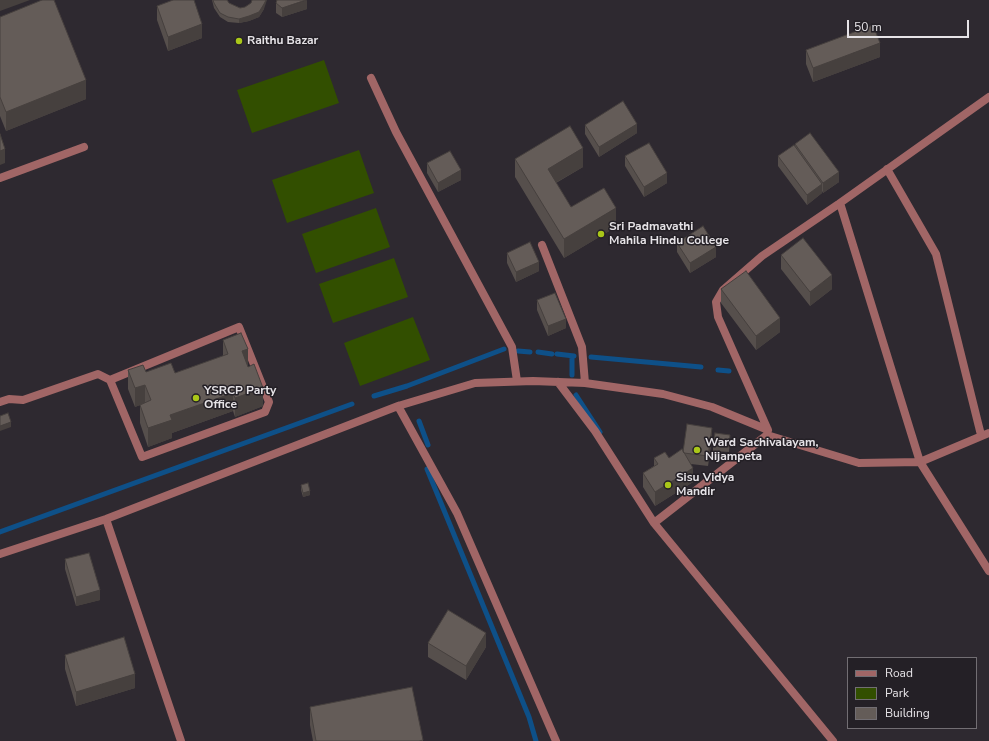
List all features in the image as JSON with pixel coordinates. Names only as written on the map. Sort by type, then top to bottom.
[{"type":"street","points":[[371,78],[396,132],[512,347],[517,381]]},
{"type":"street","points":[[768,432],[718,317],[716,302],[723,290],[762,256],[840,203],[887,168],[989,97]]},
{"type":"street","points":[[0,178],[84,147]]},
{"type":"street","points":[[0,554],[106,519],[398,406],[475,383],[517,381],[585,383],[663,394],[712,407],[768,432],[859,463],[920,462],[985,434],[936,254],[887,168]]},
{"type":"street","points":[[840,203],[920,462],[989,571]]},
{"type":"street","points":[[542,244],[582,347],[585,383]]},
{"type":"street","points":[[0,402],[9,399],[23,400],[98,374],[110,380],[142,457],[265,412],[269,402],[239,327],[110,380]]},
{"type":"street","points":[[558,382],[595,431],[654,523],[833,741]]},
{"type":"street","points":[[398,406],[456,514],[556,741]]},
{"type":"street","points":[[654,523],[768,432]]},
{"type":"street","points":[[106,519],[181,741]]},
{"type":"green space","points":[[324,60],[339,103],[252,133],[237,90]]},
{"type":"green space","points":[[359,150],[374,193],[287,223],[272,180]]},
{"type":"green space","points":[[376,208],[390,247],[316,273],[302,234]]},
{"type":"green space","points":[[394,258],[408,297],[333,323],[319,284]]},
{"type":"green space","points":[[413,317],[430,360],[360,386],[344,343]]},
{"type":"building","points":[[42,0],[54,0],[86,80],[6,112],[0,97],[0,17]]},
{"type":"building","points":[[173,0],[194,0],[202,24],[168,37],[157,6]]},
{"type":"building","points":[[213,0],[227,0],[229,3],[240,8],[251,3],[252,0],[266,0],[259,12],[239,19],[228,17],[220,13]]},
{"type":"building","points":[[277,0],[306,0],[282,8],[276,3]]},
{"type":"building","points":[[873,25],[880,43],[813,68],[806,50]]},
{"type":"building","points":[[623,101],[637,124],[599,147],[585,125]]},
{"type":"building","points":[[570,126],[583,148],[548,169],[571,207],[604,188],[616,208],[564,239],[515,159]]},
{"type":"building","points":[[810,133],[839,172],[823,183],[795,144]]},
{"type":"building","points":[[0,134],[5,149],[0,151]]},
{"type":"building","points":[[649,143],[667,173],[644,187],[625,156]]},
{"type":"building","points":[[794,145],[822,184],[807,195],[778,156]]},
{"type":"building","points":[[450,151],[461,170],[438,183],[427,163]]},
{"type":"building","points":[[703,226],[716,247],[690,263],[677,243]]},
{"type":"building","points":[[803,238],[832,275],[810,292],[781,255]]},
{"type":"building","points":[[530,242],[539,262],[516,272],[507,253]]},
{"type":"building","points":[[746,271],[780,318],[756,336],[721,289]]},
{"type":"building","points":[[555,293],[566,319],[548,326],[537,300]]},
{"type":"building","points":[[241,333],[248,349],[242,351],[248,367],[254,364],[263,388],[235,398],[233,393],[170,415],[172,420],[148,428],[140,405],[151,400],[145,385],[135,388],[128,370],[143,365],[146,372],[171,363],[175,373],[228,354],[223,340]]},
{"type":"building","points":[[8,413],[11,422],[0,426],[0,416]]},
{"type":"building","name":"Ward Sachivalayam, Nijampeta","points":[[687,424],[712,428],[708,456],[683,452]]},
{"type":"building","points":[[715,433],[730,435],[729,447],[713,446]]},
{"type":"building","points":[[682,449],[693,468],[655,492],[643,473],[658,464],[654,458],[665,452],[669,458]]},
{"type":"building","points":[[308,483],[310,491],[303,493],[301,485]]},
{"type":"building","points":[[89,553],[100,590],[76,597],[65,559]]},
{"type":"building","points":[[448,610],[486,633],[466,666],[428,643]]},
{"type":"building","points":[[124,637],[135,674],[76,692],[65,655]]},
{"type":"building","points":[[412,687],[423,740],[316,741],[310,707]]},
{"type":"waterway","points":[[374,396],[407,386],[504,349]]},
{"type":"waterway","points":[[518,351],[530,352]]},
{"type":"waterway","points":[[538,352],[552,354]]},
{"type":"waterway","points":[[557,354],[574,356]]},
{"type":"waterway","points":[[572,356],[572,375]]},
{"type":"waterway","points":[[591,357],[701,367]]},
{"type":"waterway","points":[[718,370],[729,371]]},
{"type":"waterway","points":[[576,395],[600,432]]},
{"type":"waterway","points":[[0,532],[352,404]]},
{"type":"waterway","points":[[419,421],[428,445]]},
{"type":"waterway","points":[[427,469],[529,717],[536,741]]},
{"type":"place","name":"Raithu Bazar","points":[[239,41]]},
{"type":"place","name":"Sri Padmavathi Mahila Hindu College","points":[[601,234]]},
{"type":"place","name":"YSRCP Party Office","points":[[196,398]]},
{"type":"place","name":"Ward Sachivalayam, Nijampeta","points":[[697,450]]},
{"type":"place","name":"Sisu Vidya Mandir","points":[[668,485]]}]
